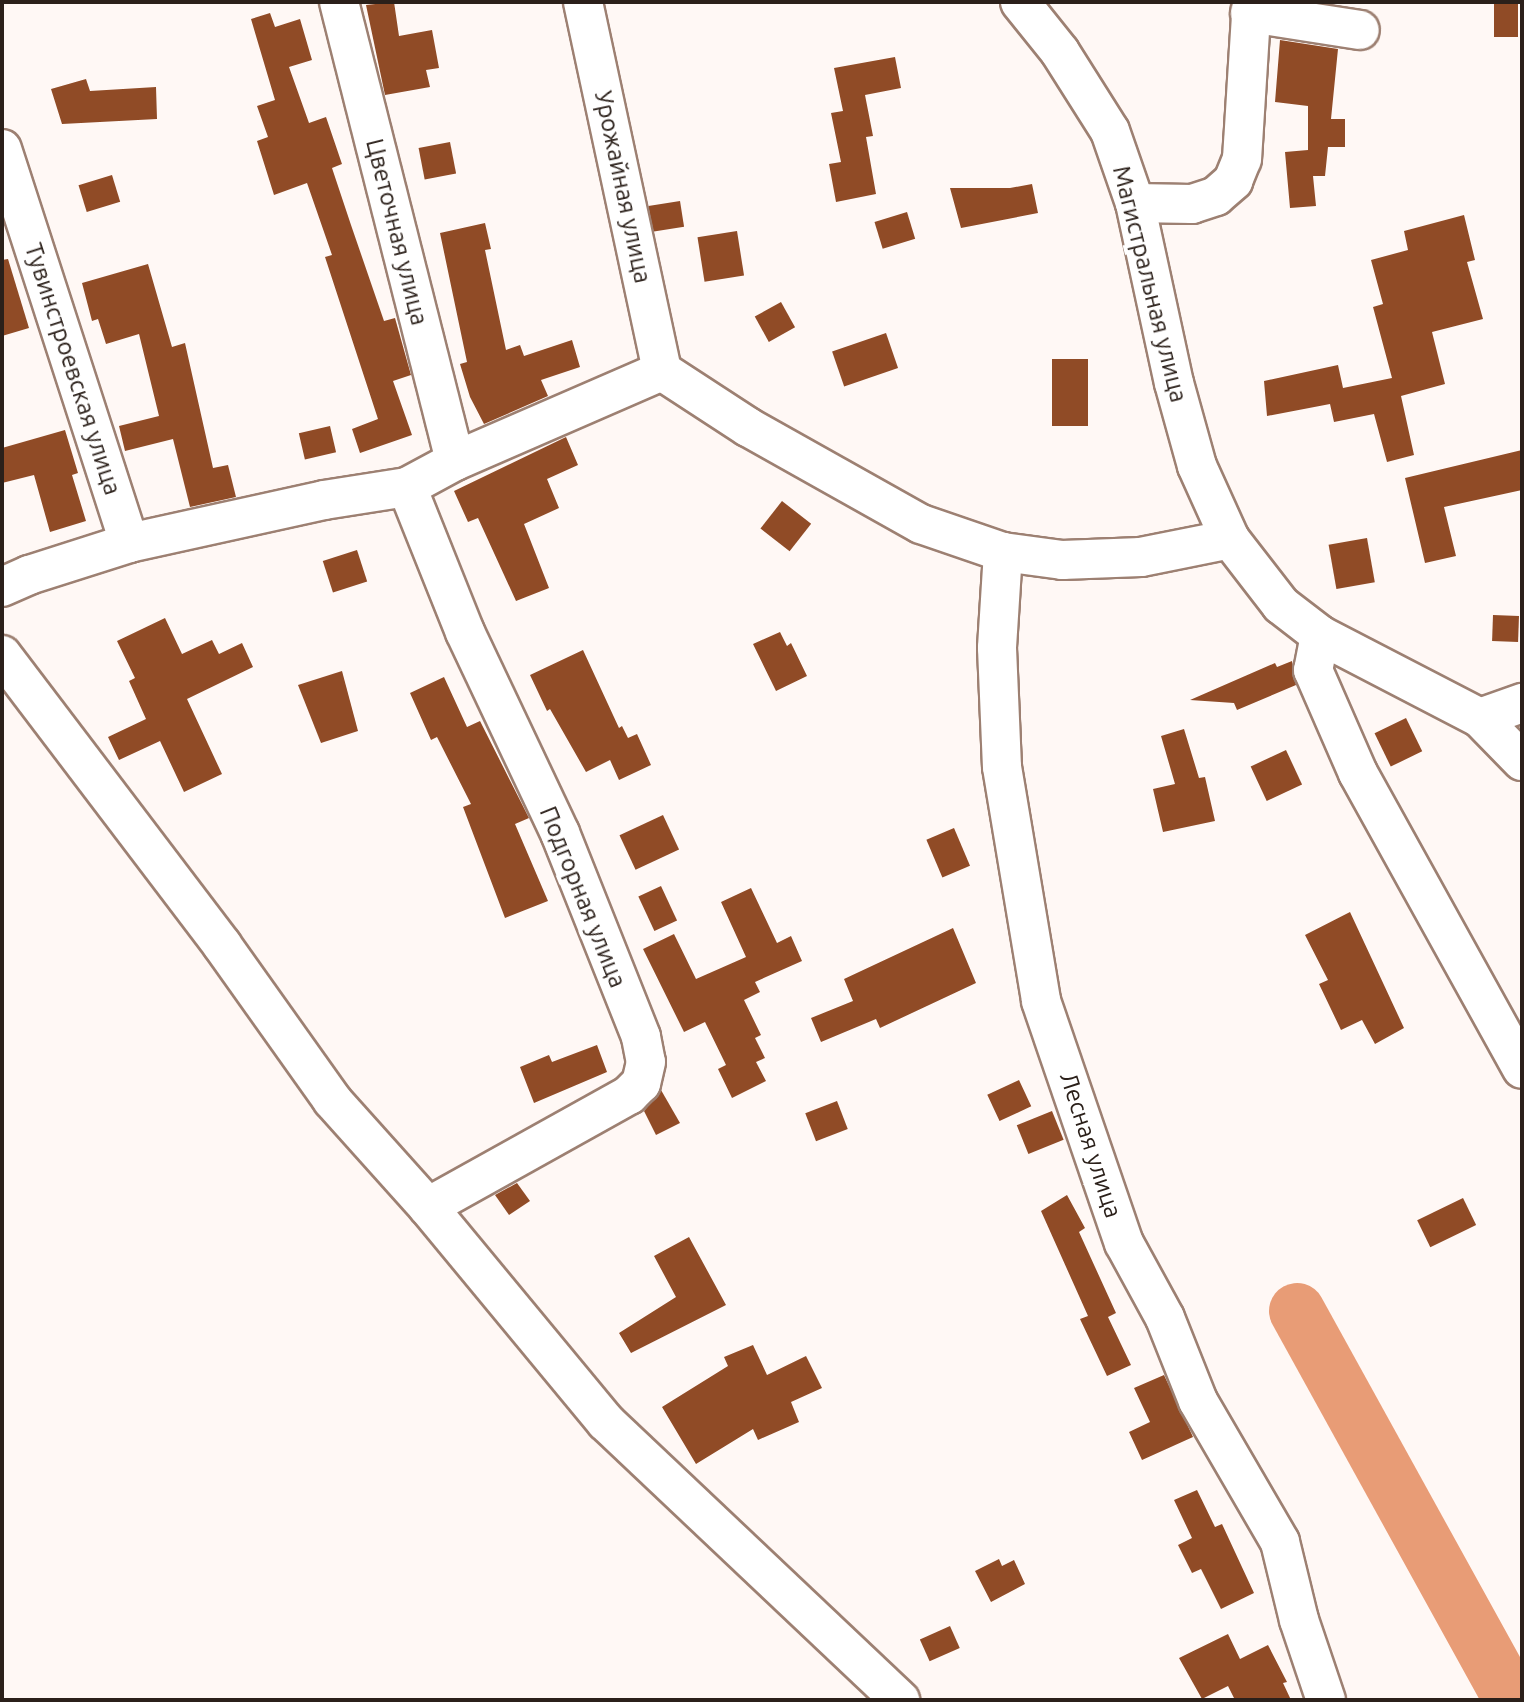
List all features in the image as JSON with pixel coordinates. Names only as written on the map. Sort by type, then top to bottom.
[{"type":"street","name":"Цветочная улица","points":[[339,2],[455,461]]},
{"type":"street","name":"Урожайная улица","points":[[583,2],[662,371]]},
{"type":"street","name":"Магистральная улица","points":[[1020,2],[1060,52],[1110,131],[1135,203],[1174,383],[1197,466],[1230,539],[1254,575],[1281,605],[1320,635],[1480,718],[1522,761]]},
{"type":"street","points":[[1135,203],[1192,204],[1216,196],[1233,181],[1242,159],[1251,7],[1360,30]]},
{"type":"street","name":"Тувинстроевская улица","points":[[2,149],[129,543]]},
{"type":"street","points":[[2,587],[29,575],[129,543],[324,500],[407,487],[455,461],[662,371],[748,427],[921,524],[1003,552],[1062,560],[1141,557],[1230,539]]},
{"type":"street","name":"Подгорная улица","points":[[407,487],[465,632],[560,833],[641,1037],[646,1062],[641,1083],[629,1095],[428,1207]]},
{"type":"street","name":"Лесная улица","points":[[1003,552],[997,648],[1002,767],[1041,1001],[1124,1243],[1165,1318],[1198,1401],[1280,1542],[1299,1620],[1326,1700]]},
{"type":"street","points":[[1320,635],[1313,670],[1358,773],[1522,1069]]},
{"type":"street","points":[[2,655],[222,945],[332,1100],[428,1207],[606,1422],[900,1700]]},
{"type":"street","points":[[1480,718],[1522,703]]},
{"type":"building","points":[[394,2],[399,36],[432,30],[439,68],[426,70],[430,87],[385,95],[366,5]]},
{"type":"building","points":[[1494,2],[1518,2],[1518,37],[1494,37]]},
{"type":"building","points":[[270,13],[275,27],[300,19],[312,60],[289,67],[309,123],[326,117],[342,164],[332,168],[384,321],[395,318],[411,375],[393,381],[412,435],[360,453],[352,429],[378,419],[325,257],[332,255],[307,183],[274,195],[257,141],[268,137],[257,106],[275,100],[251,19]]},
{"type":"building","points":[[1280,40],[1338,49],[1331,119],[1345,119],[1345,147],[1328,147],[1325,176],[1313,176],[1316,206],[1290,208],[1285,152],[1308,150],[1308,106],[1275,102]]},
{"type":"building","points":[[895,57],[901,88],[865,95],[873,136],[866,137],[876,194],[836,202],[829,164],[841,162],[831,113],[843,111],[834,68]]},
{"type":"building","points":[[86,79],[90,91],[156,87],[157,119],[62,124],[51,89]]},
{"type":"building","points":[[450,142],[456,173],[425,180],[419,148]]},
{"type":"building","points":[[112,175],[120,202],[87,212],[79,185]]},
{"type":"building","points":[[1032,184],[1038,213],[961,228],[950,188],[1010,188]]},
{"type":"building","points":[[680,201],[684,227],[652,232],[648,206]]},
{"type":"building","points":[[907,212],[915,239],[883,249],[874,222]]},
{"type":"building","points":[[1464,215],[1475,260],[1467,262],[1483,319],[1432,332],[1445,384],[1401,396],[1414,455],[1387,462],[1374,414],[1334,422],[1330,404],[1267,416],[1264,381],[1338,365],[1343,388],[1392,378],[1373,307],[1383,304],[1371,260],[1408,250],[1404,231]]},
{"type":"building","points":[[485,223],[491,249],[485,250],[506,350],[520,345],[524,356],[572,340],[580,367],[541,380],[548,396],[484,424],[470,397],[460,364],[467,362],[440,233]]},
{"type":"building","points":[[737,231],[744,275],[705,282],[697,237]]},
{"type":"building","points":[[8,259],[29,328],[2,336],[2,260]]},
{"type":"building","points":[[148,264],[172,347],[185,343],[213,468],[228,465],[236,497],[190,507],[173,439],[125,451],[119,426],[159,416],[139,334],[106,344],[98,319],[92,321],[82,283]]},
{"type":"building","points":[[781,302],[795,327],[769,342],[755,317]]},
{"type":"building","points":[[886,333],[898,368],[844,387],[832,352]]},
{"type":"building","points":[[1052,359],[1088,359],[1088,426],[1052,426]]},
{"type":"building","points":[[330,426],[336,452],[305,460],[299,433]]},
{"type":"building","points":[[65,430],[78,473],[72,475],[86,521],[50,532],[34,475],[2,483],[2,448]]},
{"type":"building","points":[[566,437],[578,465],[547,479],[559,508],[524,524],[549,588],[516,601],[478,518],[468,522],[454,491]]},
{"type":"building","points":[[1522,450],[1522,490],[1444,507],[1456,556],[1425,563],[1405,478]]},
{"type":"building","points":[[782,501],[811,524],[790,551],[760,529]]},
{"type":"building","points":[[1367,538],[1375,582],[1336,589],[1329,545]]},
{"type":"building","points":[[357,550],[367,581],[333,593],[323,561]]},
{"type":"building","points":[[1493,615],[1519,616],[1518,642],[1492,641]]},
{"type":"building","points":[[165,618],[182,654],[212,640],[219,654],[242,643],[253,667],[187,699],[222,774],[184,792],[160,741],[119,760],[108,737],[146,719],[129,681],[135,678],[117,641]]},
{"type":"building","points":[[780,632],[787,646],[791,643],[807,676],[776,691],[753,644]]},
{"type":"building","points":[[583,650],[619,728],[622,726],[628,738],[637,734],[651,765],[619,780],[610,760],[586,772],[550,709],[547,711],[530,675]]},
{"type":"building","points":[[1292,661],[1296,685],[1237,710],[1234,703],[1190,700],[1275,663],[1277,667]]},
{"type":"building","points":[[342,671],[358,731],[321,743],[298,685]]},
{"type":"building","points":[[444,677],[467,727],[480,721],[529,818],[515,824],[548,901],[505,918],[463,807],[471,804],[437,737],[431,740],[410,693]]},
{"type":"building","points":[[1406,718],[1422,751],[1391,767],[1375,733]]},
{"type":"building","points":[[1184,729],[1199,778],[1205,777],[1215,821],[1163,832],[1153,789],[1175,784],[1161,736]]},
{"type":"building","points":[[1286,750],[1302,784],[1267,801],[1251,766]]},
{"type":"building","points":[[663,815],[679,849],[636,870],[619,835]]},
{"type":"building","points":[[954,828],[970,866],[942,877],[926,840]]},
{"type":"building","points":[[661,886],[677,920],[654,931],[638,897]]},
{"type":"building","points":[[751,888],[777,943],[791,936],[802,961],[755,982],[760,992],[744,1000],[761,1035],[755,1038],[765,1058],[756,1062],[766,1081],[732,1098],[718,1069],[726,1065],[705,1022],[684,1032],[643,949],[674,934],[696,979],[746,957],[721,902]]},
{"type":"building","points":[[1350,912],[1404,1028],[1375,1044],[1362,1020],[1341,1030],[1319,984],[1328,980],[1305,935]]},
{"type":"building","points":[[953,928],[976,983],[880,1028],[876,1019],[821,1042],[811,1018],[853,1001],[844,979]]},
{"type":"building","points":[[597,1045],[607,1072],[534,1103],[520,1067],[549,1055],[552,1062]]},
{"type":"building","points":[[1019,1080],[1031,1106],[1000,1121],[987,1095]]},
{"type":"building","points":[[661,1090],[680,1123],[656,1135],[644,1111]]},
{"type":"building","points":[[837,1101],[848,1129],[816,1141],[805,1113]]},
{"type":"building","points":[[1052,1111],[1064,1140],[1028,1154],[1017,1125]]},
{"type":"building","points":[[517,1183],[530,1201],[509,1215],[495,1195]]},
{"type":"building","points":[[1067,1195],[1085,1228],[1079,1232],[1116,1313],[1108,1317],[1131,1365],[1107,1376],[1080,1319],[1088,1316],[1041,1211]]},
{"type":"building","points":[[1463,1198],[1476,1225],[1430,1247],[1417,1220]]},
{"type":"building","points":[[689,1237],[726,1305],[631,1353],[619,1333],[676,1297],[654,1256]]},
{"type":"building","points":[[753,1345],[767,1375],[806,1356],[822,1388],[791,1402],[799,1422],[758,1440],[753,1429],[696,1464],[662,1407],[728,1366],[724,1357]]},
{"type":"building","points":[[1164,1375],[1193,1437],[1142,1460],[1129,1432],[1150,1422],[1134,1388]]},
{"type":"building","points":[[1197,1490],[1215,1527],[1222,1524],[1254,1593],[1221,1609],[1201,1569],[1192,1573],[1178,1545],[1192,1538],[1174,1500]]},
{"type":"building","points":[[999,1559],[1002,1566],[1014,1560],[1025,1584],[991,1602],[975,1571]]},
{"type":"building","points":[[950,1626],[960,1648],[930,1661],[920,1639]]},
{"type":"building","points":[[1228,1634],[1240,1659],[1268,1645],[1287,1682],[1283,1683],[1291,1700],[1235,1700],[1228,1686],[1202,1699],[1179,1658]]},
{"type":"waterway","points":[[1297,1311],[1512,1700]]}]
